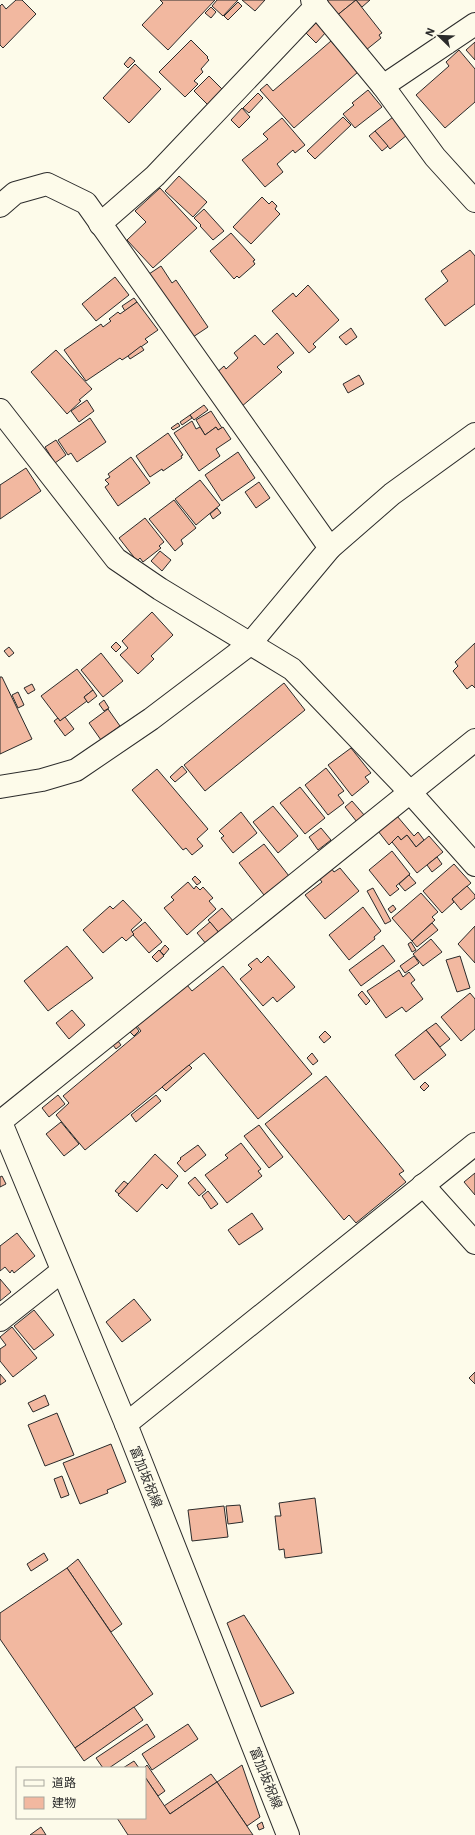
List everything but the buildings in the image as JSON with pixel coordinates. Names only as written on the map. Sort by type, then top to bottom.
[{"type":"street","points":[[100,224],[156,176],[314,3],[383,86],[435,157],[475,201]]},
{"type":"street","points":[[383,86],[475,24]]},
{"type":"street","points":[[0,206],[15,193],[47,184],[86,203],[330,548]]},
{"type":"street","points":[[0,410],[116,559],[160,589],[292,669],[410,792],[475,865]]},
{"type":"street","points":[[0,787],[42,780],[76,770],[151,719],[250,644],[330,548],[392,494],[475,434]]},
{"type":"street","points":[[0,1121],[475,740]]},
{"type":"street","name":"富加坂祝線","points":[[0,1121],[126,1424],[288,1835]]},
{"type":"street","points":[[126,1424],[475,1144]]},
{"type":"street","points":[[423,1185],[475,1243]]},
{"type":"street","points":[[0,1320],[62,1270]]}]
